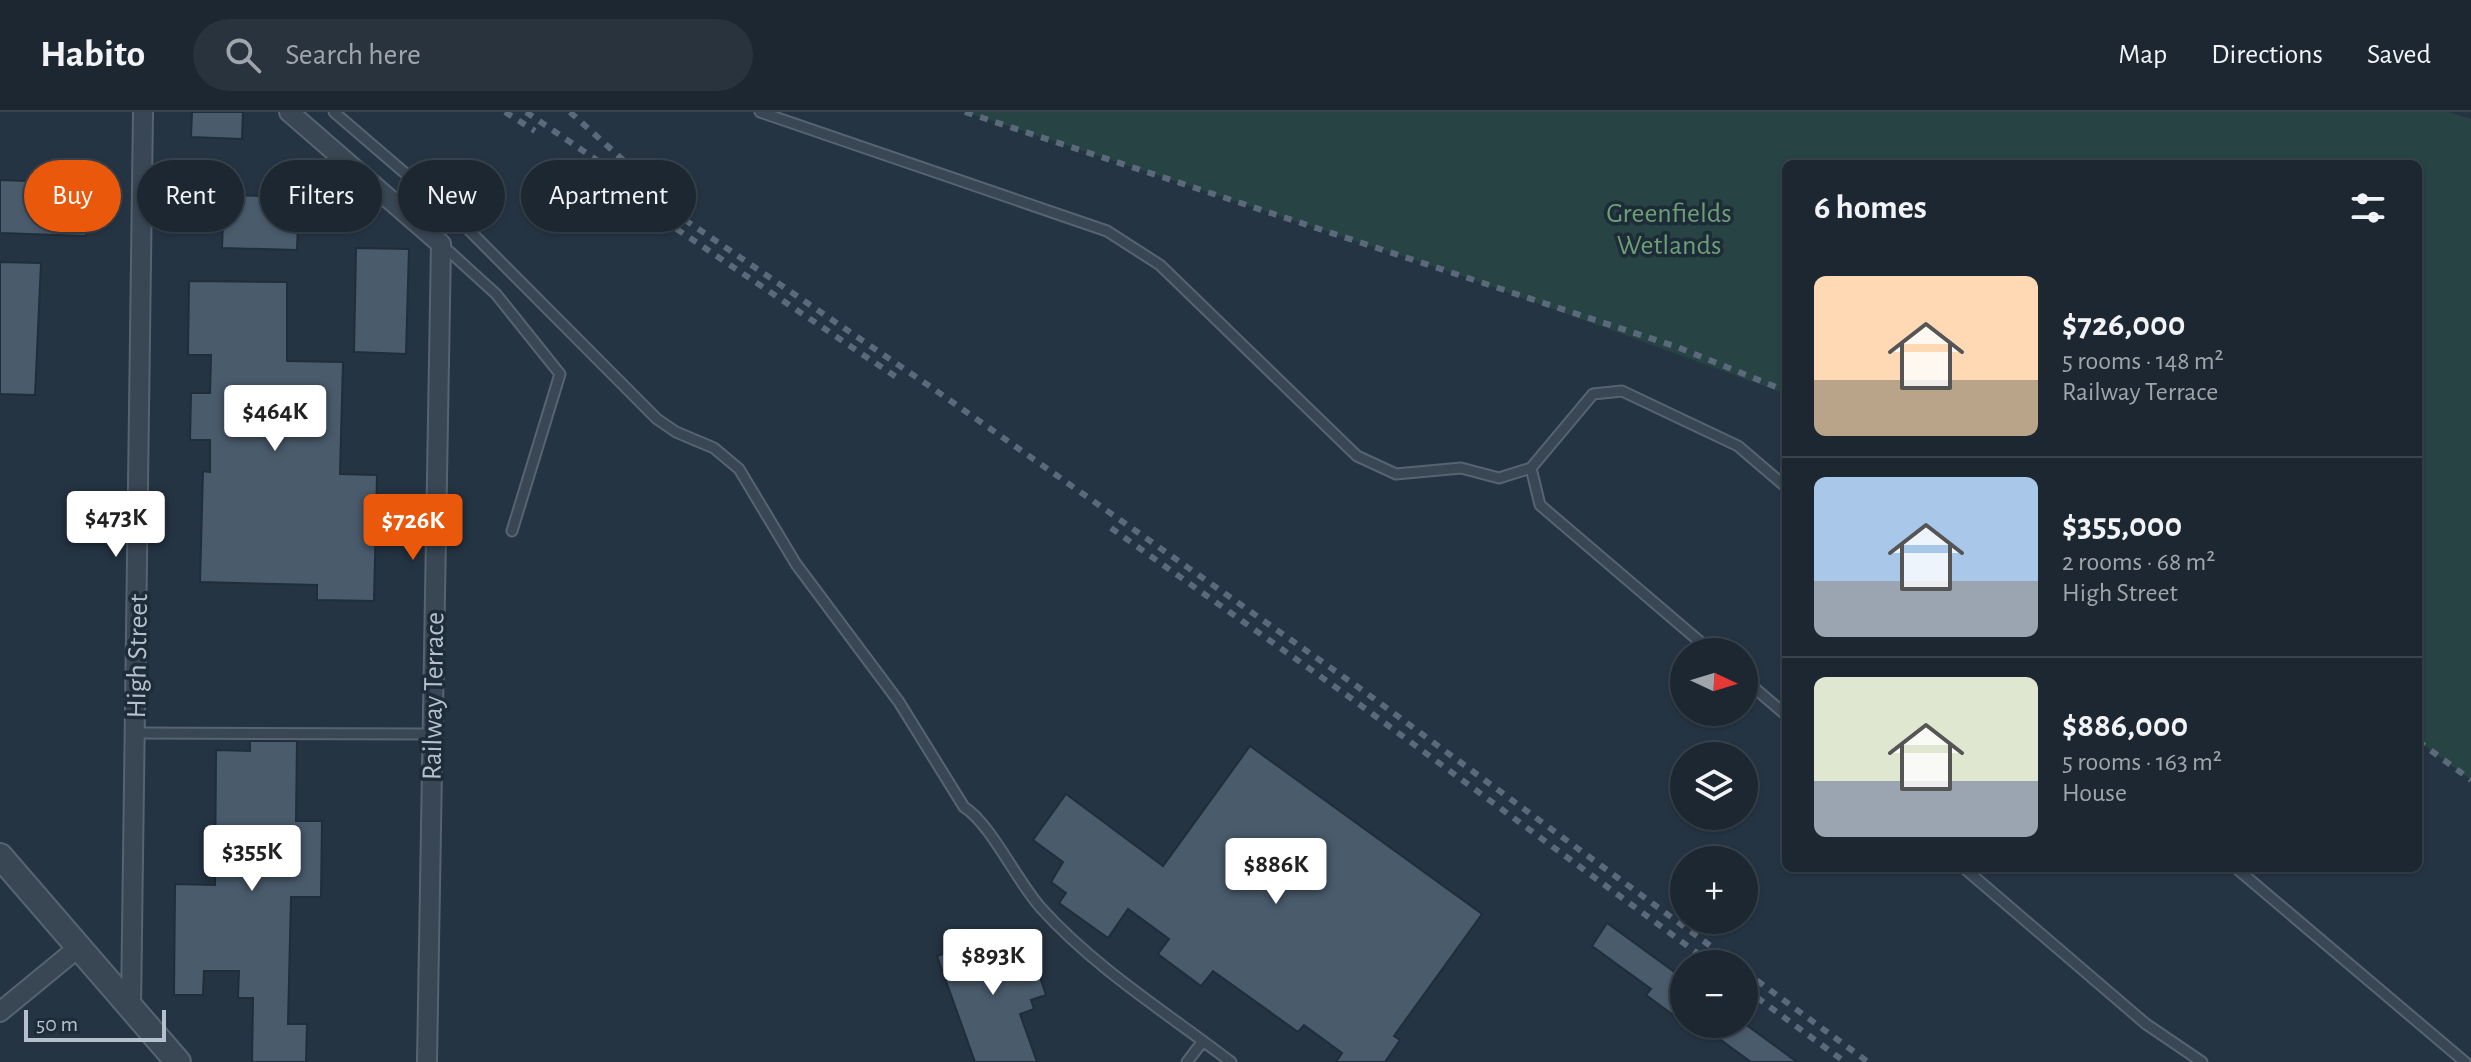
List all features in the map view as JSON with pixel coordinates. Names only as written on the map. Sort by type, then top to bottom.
[{"type":"street","name":"High Street","points":[[131,1007],[143,112]]},
{"type":"street","points":[[289,112],[441,244]]},
{"type":"street","name":"Railway Terrace","points":[[427,1062],[441,244]]},
{"type":"street","points":[[0,856],[178,1062]]},
{"type":"street","points":[[0,1012],[79,947]]},
{"type":"lane","points":[[334,112],[456,217],[657,419],[676,432],[714,448],[739,469],[796,564],[899,702],[964,807],[980,817],[993,843],[1040,907],[1096,960],[1231,1062]]},
{"type":"lane","points":[[760,112],[1107,231],[1160,265],[1357,456],[1396,474],[1461,468],[1499,478],[1531,468],[1593,394],[1622,391],[1738,446],[1782,484]]},
{"type":"lane","points":[[441,244],[496,294],[560,374],[512,531]]},
{"type":"lane","points":[[1531,468],[1540,505],[1696,638]]},
{"type":"lane","points":[[1758,691],[1782,712]]},
{"type":"lane","points":[[135,733],[432,734]]},
{"type":"lane","points":[[1969,872],[2146,1024],[2202,1062]]},
{"type":"lane","points":[[2241,872],[2465,1062]]},
{"type":"lane","points":[[1187,1062],[1203,1041]]},
{"type":"green space","name":"Greenfields Wetlands","points":[[965,112],[2449,112],[2471,119],[2471,780],[2422,744],[2422,160],[1782,160],[1782,393],[1471,279]]},
{"type":"building","points":[[192,112],[243,112],[242,139],[191,137]]},
{"type":"building","points":[[0,180],[24,181],[24,232],[86,232],[86,236],[0,233]]},
{"type":"building","points":[[244,196],[260,196],[260,232],[298,232],[297,250],[222,248],[223,232],[244,232]]},
{"type":"building","points":[[356,248],[409,249],[406,354],[354,352]]},
{"type":"building","points":[[0,262],[41,263],[35,395],[0,394]]},
{"type":"building","points":[[189,281],[287,282],[287,361],[343,362],[340,474],[377,475],[374,601],[317,600],[317,585],[200,582],[203,471],[210,472],[210,440],[190,440],[191,393],[210,393],[211,355],[188,355]]},
{"type":"building","points":[[250,741],[297,741],[296,821],[322,821],[321,897],[291,897],[288,1024],[307,1024],[306,1062],[252,1062],[253,998],[238,998],[239,971],[204,971],[203,995],[174,995],[175,884],[215,885],[216,750],[250,751]]},
{"type":"building","points":[[1250,746],[1482,914],[1394,1036],[1400,1040],[1385,1062],[1336,1062],[1342,1053],[1304,1025],[1298,1032],[1213,971],[1201,986],[1158,954],[1169,939],[1128,909],[1108,938],[1059,903],[1066,893],[1051,882],[1063,862],[1033,840],[1066,794],[1163,866]]},
{"type":"building","points":[[1607,923],[1670,969],[1670,1013],[1646,995],[1651,989],[1592,946]]},
{"type":"building","points":[[1014,930],[1032,980],[1040,977],[1046,995],[1031,1000],[1034,1009],[1020,1014],[1037,1062],[975,1062],[937,956]]},
{"type":"building","points":[[1758,1034],[1797,1062],[1751,1062],[1718,1038],[1758,1038]]},
{"type":"railway","points":[[505,112],[535,131]]},
{"type":"railway","points":[[526,112],[928,385],[1358,687],[1716,950]]},
{"type":"railway","points":[[570,112],[623,160]]},
{"type":"railway","points":[[965,112],[1677,347],[1782,389]]},
{"type":"railway","points":[[681,232],[902,381]]},
{"type":"railway","points":[[1111,528],[1348,696],[1693,950]]},
{"type":"railway","points":[[2422,744],[2471,780]]},
{"type":"railway","points":[[1758,981],[1868,1062]]},
{"type":"railway","points":[[1758,998],[1845,1062]]}]
